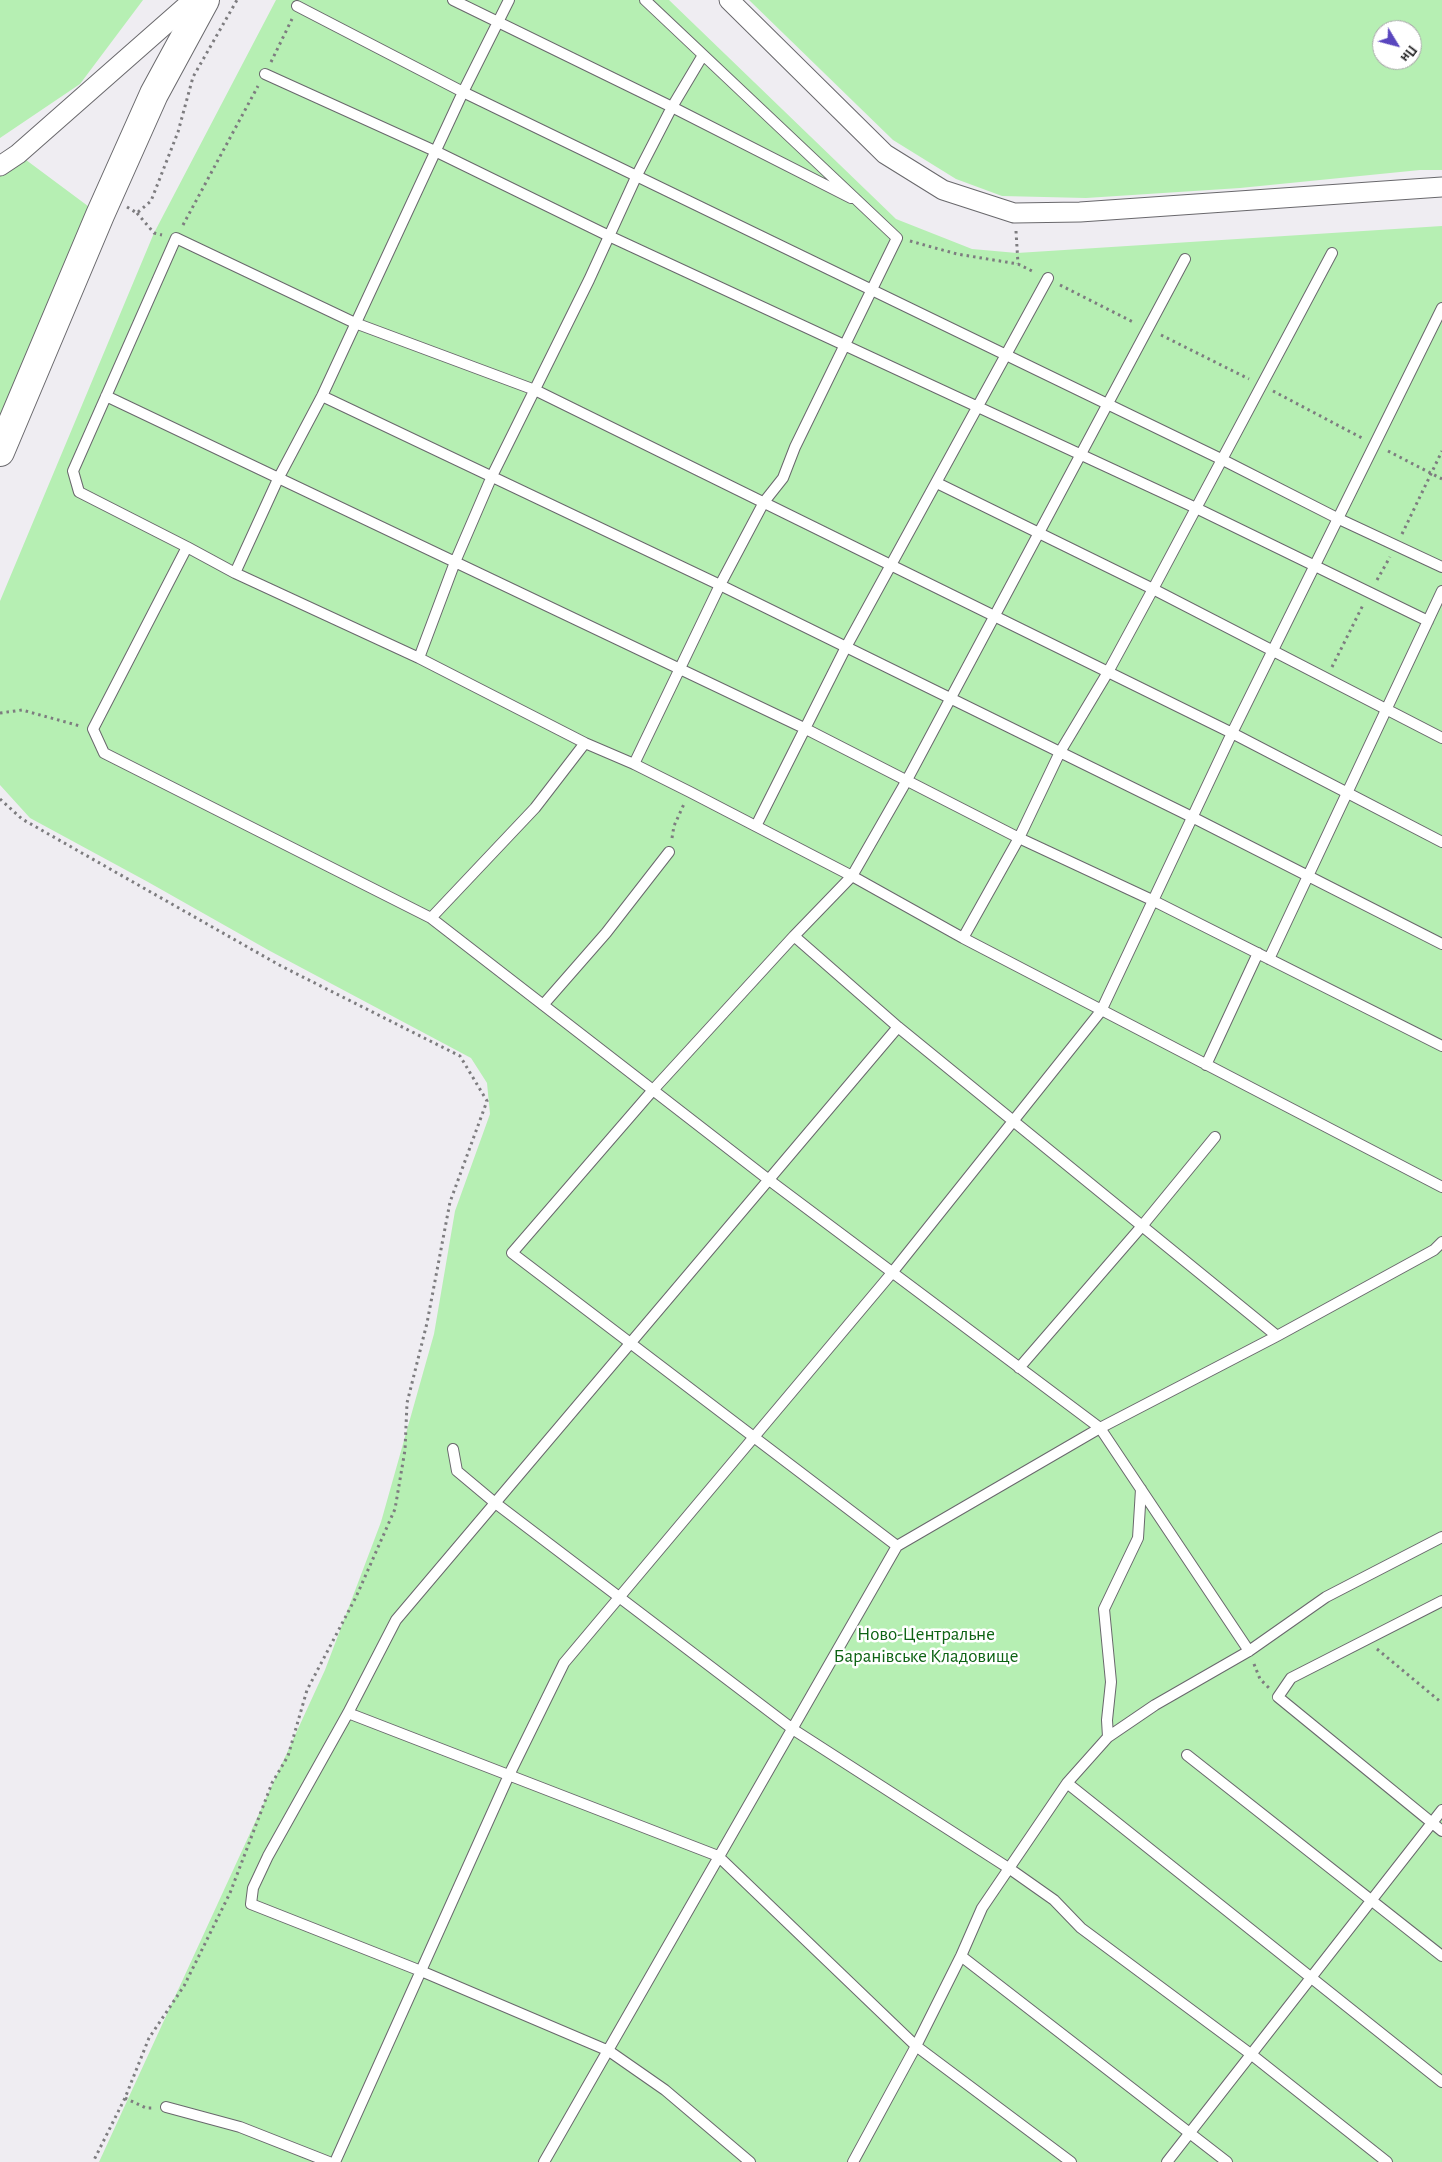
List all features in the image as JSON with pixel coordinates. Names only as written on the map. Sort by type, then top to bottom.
[{"type":"main road","points":[[0,452],[154,94],[205,0]]},
{"type":"street","points":[[0,166],[18,154],[192,0]]},
{"type":"street","points":[[729,0],[885,154],[943,190],[1014,213],[1080,212],[1442,187]]},
{"type":"lane","points":[[453,0],[672,107],[861,203]]},
{"type":"lane","points":[[235,573],[278,479],[322,396],[435,151],[509,0]]},
{"type":"lane","points":[[634,764],[720,585],[764,502],[783,478],[794,447],[844,344],[874,290],[897,238],[645,0]]},
{"type":"lane","points":[[297,6],[463,92],[1223,460],[1339,519],[1442,567]]},
{"type":"lane","points":[[419,658],[455,562],[492,476],[536,390],[637,175],[672,107],[703,55]]},
{"type":"lane","points":[[265,74],[435,151],[609,236],[1196,508],[1428,621]]},
{"type":"lane","points":[[1442,842],[1232,733],[536,390],[355,323],[176,238],[73,471],[80,492],[187,548],[235,573],[419,658],[585,743],[634,764],[690,792],[852,876],[963,938],[1101,1011],[1442,1187]]},
{"type":"lane","points":[[963,938],[1019,838],[1060,752],[1108,672],[1332,253]]},
{"type":"lane","points":[[897,1546],[632,1342],[512,1253],[653,1090],[794,936],[852,876],[907,780],[1185,258]]},
{"type":"lane","points":[[756,826],[846,647],[1048,278]]},
{"type":"lane","points":[[335,2162],[509,1775],[564,1662],[891,1274],[1101,1011],[1232,733],[1442,308]]},
{"type":"lane","points":[[106,396],[804,728],[1019,838],[1152,900],[1442,1046]]},
{"type":"lane","points":[[322,396],[720,585],[1192,817],[1442,944]]},
{"type":"lane","points":[[937,483],[1153,589],[1442,738]]},
{"type":"lane","points":[[187,548],[93,729],[104,753],[431,918],[891,1274],[1100,1428],[1249,1651]]},
{"type":"lane","points":[[1269,959],[1310,876],[1442,591]]},
{"type":"lane","points":[[431,918],[535,808],[585,743]]},
{"type":"lane","points":[[543,1005],[606,933],[669,852]]},
{"type":"lane","points":[[794,936],[898,1027],[1277,1336]]},
{"type":"lane","points":[[1206,1065],[1258,954]]},
{"type":"lane","points":[[750,2162],[665,2090],[609,2051],[421,1971],[251,1904],[253,1888],[268,1856],[348,1713],[396,1620],[898,1027]]},
{"type":"lane","points":[[1019,1368],[1216,1137]]},
{"type":"lane","points":[[544,2162],[609,2051],[718,1856],[794,1730],[897,1546],[1100,1428],[1277,1336],[1434,1250],[1442,1242]]},
{"type":"lane","points":[[452,1449],[457,1471],[494,1502],[621,1596],[794,1730],[1010,1869],[1054,1900],[1081,1928],[1252,2055],[1387,2162]]},
{"type":"lane","points":[[1108,1738],[1107,1720],[1111,1682],[1104,1609],[1138,1538],[1141,1489]]},
{"type":"lane","points":[[853,2162],[916,2046],[961,1956],[982,1908],[1066,1783],[1108,1738],[1155,1705],[1249,1651],[1326,1597],[1442,1537]]},
{"type":"lane","points":[[1442,1601],[1291,1678],[1278,1697],[1442,1831]]},
{"type":"lane","points":[[348,1713],[718,1856],[916,2046],[1071,2162]]},
{"type":"lane","points":[[1187,1755],[1442,1956]]},
{"type":"lane","points":[[1066,1783],[1442,2082]]},
{"type":"lane","points":[[1167,2162],[1442,1810]]},
{"type":"lane","points":[[961,1956],[1227,2162]]},
{"type":"lane","points":[[166,2107],[240,2127],[329,2162]]},
{"type":"path","points":[[137,213],[150,201],[178,132],[193,77],[237,0]]},
{"type":"path","points":[[108,198],[137,213],[154,233],[176,238],[287,32],[297,6]]},
{"type":"path","points":[[1014,213],[1018,264]]},
{"type":"path","points":[[897,238],[957,254],[1018,264],[1261,385],[1442,479]]},
{"type":"path","points":[[1326,678],[1369,592],[1396,546],[1442,451]]},
{"type":"path","points":[[0,713],[22,710],[93,729]]},
{"type":"path","points":[[669,852],[674,826],[690,792]]},
{"type":"path","points":[[0,799],[22,819],[281,966],[460,1056],[487,1101],[450,1202],[426,1323],[407,1403],[405,1450],[395,1509],[356,1597],[307,1690],[288,1756],[272,1783],[230,1894],[184,1986],[148,2038],[125,2098],[93,2162]]},
{"type":"path","points":[[1365,1639],[1442,1703]]},
{"type":"path","points":[[1249,1651],[1260,1679],[1278,1697]]},
{"type":"path","points":[[125,2098],[146,2108],[166,2107]]},
{"type":"green space","points":[[0,0],[143,0],[80,84],[0,138]]},
{"type":"green space","name":"Ново-Центральне Баранівське Кладовище","points":[[276,0],[669,0],[896,219],[972,249],[1017,253],[1442,226],[1442,2162],[99,2162],[325,1670],[381,1522],[434,1334],[455,1211],[490,1114],[487,1083],[471,1058],[270,951],[30,818],[0,785],[0,601],[154,233]]},
{"type":"green space","points":[[749,0],[1442,0],[1442,170],[1420,170],[1240,188],[1086,198],[1002,196],[956,179],[893,140]]},
{"type":"green space","points":[[18,154],[100,215],[0,452],[0,166]]}]
